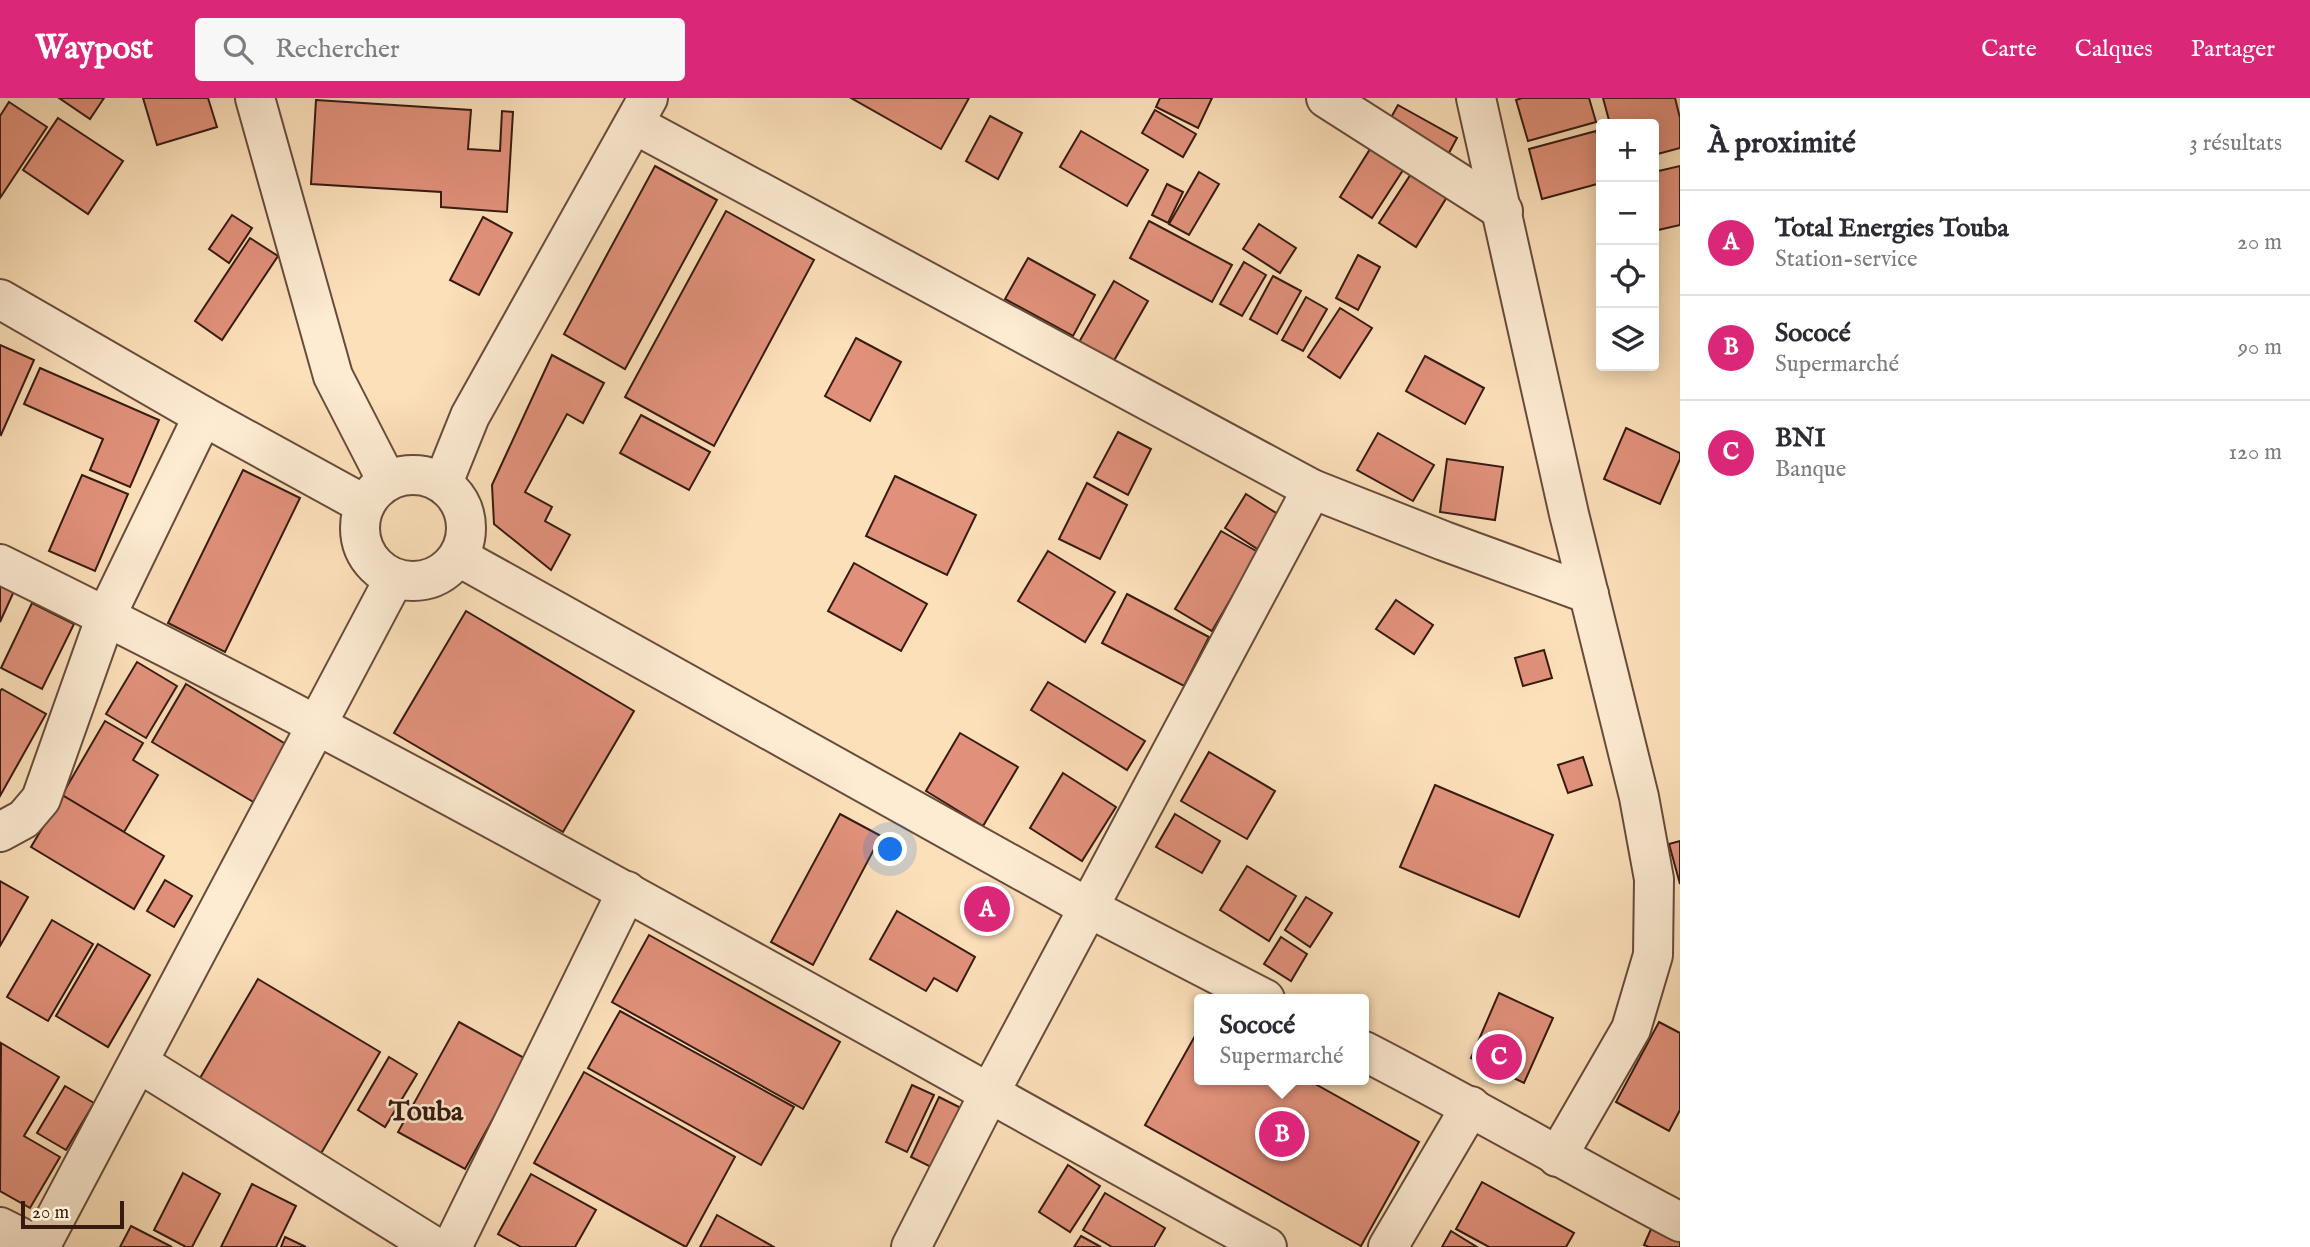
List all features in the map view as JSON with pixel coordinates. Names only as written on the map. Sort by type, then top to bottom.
[{"type":"street","points":[[255,98],[333,376],[376,493]]},
{"type":"street","points":[[1326,98],[1503,211]]},
{"type":"street","points":[[1476,98],[1546,413],[1639,797],[1654,879],[1653,955],[1631,1029],[1557,1157]]},
{"type":"street","points":[[443,483],[470,416],[641,111],[1312,489],[1589,594]]},
{"type":"street","points":[[0,299],[203,416],[376,493]]},
{"type":"street","points":[[0,832],[24,819],[41,799],[106,616],[203,416]]},
{"type":"street","points":[[406,475],[425,475],[443,483],[457,498],[466,516],[466,537],[459,556],[447,570],[430,580],[412,582],[394,579],[375,567],[364,548],[360,527],[376,493],[406,475]]},
{"type":"street","points":[[911,1247],[989,1094],[1312,489]]},
{"type":"street","points":[[459,556],[1089,908],[1255,994]]},
{"type":"street","points":[[0,564],[316,723],[627,891],[1267,1247]]},
{"type":"street","points":[[0,1227],[40,1247],[394,579]]},
{"type":"street","points":[[452,1247],[627,891]]},
{"type":"street","points":[[1369,1054],[1680,1222]]},
{"type":"street","points":[[139,1063],[435,1247]]},
{"type":"street","points":[[1388,1247],[1471,1107]]},
{"type":"building","points":[[59,98],[104,98],[90,119]]},
{"type":"building","points":[[143,98],[208,98],[217,127],[157,145]]},
{"type":"building","points":[[851,98],[969,98],[941,149]]},
{"type":"building","points":[[1160,98],[1212,98],[1198,128],[1156,107]]},
{"type":"building","points":[[1589,98],[1596,122],[1528,141],[1516,100]]},
{"type":"building","points":[[1603,98],[1675,98],[1680,118],[1680,148],[1659,154],[1659,119],[1609,119]]},
{"type":"building","points":[[316,100],[471,110],[468,149],[500,151],[502,111],[513,112],[507,212],[441,207],[441,192],[311,184]]},
{"type":"building","points":[[9,102],[47,127],[0,198],[0,116]]},
{"type":"building","points":[[1398,105],[1457,138],[1443,164],[1384,130]]},
{"type":"building","points":[[1155,110],[1196,134],[1183,157],[1142,133]]},
{"type":"building","points":[[990,116],[1022,133],[998,179],[966,161]]},
{"type":"building","points":[[58,118],[123,161],[88,214],[23,170]]},
{"type":"building","points":[[1081,131],[1148,170],[1127,206],[1060,167]]},
{"type":"building","points":[[1596,131],[1596,184],[1542,199],[1529,149]]},
{"type":"building","points":[[1372,146],[1405,167],[1372,218],[1340,197]]},
{"type":"building","points":[[655,166],[717,200],[625,369],[564,334]]},
{"type":"building","points":[[1680,166],[1680,225],[1659,230],[1659,182],[1659,171]]},
{"type":"building","points":[[1199,172],[1219,184],[1189,235],[1169,224]]},
{"type":"building","points":[[1411,174],[1447,197],[1416,247],[1379,223]]},
{"type":"building","points":[[1167,184],[1183,192],[1168,223],[1152,215]]},
{"type":"building","points":[[726,211],[814,260],[714,446],[625,397]]},
{"type":"building","points":[[232,215],[252,228],[229,263],[209,249]]},
{"type":"building","points":[[483,217],[512,233],[479,295],[450,280]]},
{"type":"building","points":[[1149,221],[1232,265],[1212,302],[1130,258]]},
{"type":"building","points":[[1259,224],[1296,248],[1280,273],[1243,249]]},
{"type":"building","points":[[250,238],[278,256],[222,340],[195,321]]},
{"type":"building","points":[[1358,255],[1380,267],[1358,310],[1336,298]]},
{"type":"building","points":[[1028,258],[1095,295],[1073,336],[1005,299]]},
{"type":"building","points":[[1244,262],[1266,275],[1242,316],[1220,304]]},
{"type":"building","points":[[1273,276],[1301,291],[1277,334],[1250,319]]},
{"type":"building","points":[[1114,281],[1148,301],[1112,364],[1078,344]]},
{"type":"building","points":[[1306,297],[1327,309],[1303,351],[1282,340]]},
{"type":"building","points":[[1340,308],[1372,328],[1340,378],[1308,357]]},
{"type":"building","points":[[856,338],[901,362],[870,421],[825,396]]},
{"type":"building","points":[[0,345],[34,360],[1,435],[0,434]]},
{"type":"building","points":[[552,355],[604,383],[583,423],[567,414],[525,492],[552,507],[545,521],[570,535],[551,570],[494,524],[492,485]]},
{"type":"building","points":[[1425,356],[1484,388],[1465,424],[1406,391]]},
{"type":"building","points":[[40,368],[159,420],[130,487],[90,470],[103,439],[24,404]]},
{"type":"building","points":[[641,415],[710,452],[689,490],[620,453]]},
{"type":"building","points":[[1626,428],[1680,453],[1680,459],[1660,504],[1604,479]]},
{"type":"building","points":[[1118,432],[1151,449],[1128,495],[1094,477]]},
{"type":"building","points":[[1378,433],[1434,465],[1413,501],[1357,470]]},
{"type":"building","points":[[1447,459],[1503,467],[1495,520],[1440,512]]},
{"type":"building","points":[[243,470],[300,498],[225,652],[168,623]]},
{"type":"building","points":[[82,475],[128,494],[95,571],[49,551]]},
{"type":"building","points":[[895,476],[976,515],[947,575],[866,536]]},
{"type":"building","points":[[1087,483],[1127,505],[1100,559],[1059,539]]},
{"type":"building","points":[[1246,494],[1281,516],[1259,550],[1225,528]]},
{"type":"building","points":[[1221,531],[1258,552],[1212,631],[1175,609]]},
{"type":"building","points":[[1048,551],[1115,592],[1085,642],[1018,601]]},
{"type":"building","points":[[854,563],[927,604],[901,651],[828,611]]},
{"type":"building","points":[[0,568],[20,578],[0,622]]},
{"type":"building","points":[[1127,594],[1209,637],[1184,686],[1102,643]]},
{"type":"building","points":[[1396,600],[1433,625],[1414,654],[1376,629]]},
{"type":"building","points":[[32,603],[74,624],[42,689],[1,668]]},
{"type":"building","points":[[466,611],[634,711],[563,832],[394,733]]},
{"type":"building","points":[[1544,650],[1552,678],[1523,686],[1515,658]]},
{"type":"building","points":[[137,662],[177,686],[146,738],[106,714]]},
{"type":"building","points":[[1048,682],[1145,741],[1127,770],[1031,710]]},
{"type":"building","points":[[186,684],[289,746],[255,803],[152,742]]},
{"type":"building","points":[[2,689],[46,714],[0,796],[0,691]]},
{"type":"building","points":[[105,721],[143,743],[133,760],[158,775],[124,832],[62,795]]},
{"type":"building","points":[[960,733],[1018,767],[983,826],[926,791]]},
{"type":"building","points":[[1209,752],[1275,791],[1247,839],[1181,801]]},
{"type":"building","points":[[1583,757],[1592,785],[1568,793],[1558,765]]},
{"type":"building","points":[[1063,773],[1116,807],[1082,861],[1030,828]]},
{"type":"building","points":[[1435,785],[1553,835],[1519,917],[1400,867]]},
{"type":"building","points":[[62,795],[164,856],[134,909],[31,847]]},
{"type":"building","points":[[840,814],[881,836],[813,965],[771,942]]},
{"type":"building","points":[[1175,814],[1220,841],[1202,873],[1156,847]]},
{"type":"building","points":[[1680,841],[1680,884],[1669,844]]},
{"type":"building","points":[[1247,866],[1296,896],[1269,941],[1220,910]]},
{"type":"building","points":[[165,880],[192,896],[174,927],[147,911]]},
{"type":"building","points":[[0,881],[28,897],[0,946]]},
{"type":"building","points":[[1306,897],[1332,913],[1310,947],[1285,930]]},
{"type":"building","points":[[897,911],[975,957],[957,991],[934,978],[926,991],[870,959]]},
{"type":"building","points":[[52,920],[93,944],[48,1021],[7,997]]},
{"type":"building","points":[[649,935],[840,1042],[803,1109],[612,1002]]},
{"type":"building","points":[[1281,937],[1307,954],[1291,981],[1264,964]]},
{"type":"building","points":[[98,944],[150,975],[108,1047],[56,1016]]},
{"type":"building","points":[[258,979],[380,1052],[319,1157],[196,1085]]},
{"type":"building","points":[[1499,993],[1553,1018],[1524,1083],[1471,1058]]},
{"type":"building","points":[[620,1011],[794,1107],[761,1165],[588,1068]]},
{"type":"building","points":[[459,1022],[526,1059],[465,1169],[398,1132]]},
{"type":"building","points":[[1659,1022],[1680,1033],[1680,1110],[1669,1131],[1616,1102]]},
{"type":"building","points":[[1194,1038],[1194,1085],[1317,1085],[1419,1142],[1361,1246],[1145,1125]]},
{"type":"building","points":[[1,1043],[59,1077],[24,1136],[60,1157],[30,1208],[0,1191]]},
{"type":"building","points":[[389,1057],[417,1074],[385,1127],[358,1110]]},
{"type":"building","points":[[584,1072],[735,1157],[686,1247],[534,1163]]},
{"type":"building","points":[[912,1085],[934,1095],[907,1152],[886,1142]]},
{"type":"building","points":[[65,1086],[94,1103],[66,1150],[37,1133]]},
{"type":"building","points":[[939,1097],[963,1109],[935,1169],[911,1157]]},
{"type":"building","points":[[1068,1165],[1100,1186],[1070,1232],[1039,1212]]},
{"type":"building","points":[[183,1173],[220,1194],[192,1247],[186,1247],[154,1230]]},
{"type":"building","points":[[531,1174],[596,1210],[575,1247],[521,1247],[498,1234]]},
{"type":"building","points":[[1482,1182],[1574,1233],[1566,1247],[1489,1247],[1456,1229]]},
{"type":"building","points":[[252,1184],[296,1206],[276,1247],[221,1247]]},
{"type":"building","points":[[1105,1193],[1165,1228],[1154,1247],[1112,1247],[1083,1230]]},
{"type":"building","points":[[717,1215],[774,1247],[700,1247]]},
{"type":"building","points":[[131,1226],[172,1247],[120,1247]]},
{"type":"building","points":[[1651,1229],[1680,1242],[1680,1247],[1644,1245]]},
{"type":"building","points":[[1451,1231],[1477,1247],[1442,1247]]},
{"type":"building","points":[[1081,1236],[1101,1247],[1074,1247]]},
{"type":"building","points":[[285,1237],[306,1247],[281,1247]]},
{"type":"place","name":"Total Energies Touba","points":[[987,909]]},
{"type":"place","name":"BNI","points":[[1499,1057]]},
{"type":"place","name":"Sococé","points":[[1282,1134]]},
{"type":"district","name":"Touba","points":[[426,1112]]}]
